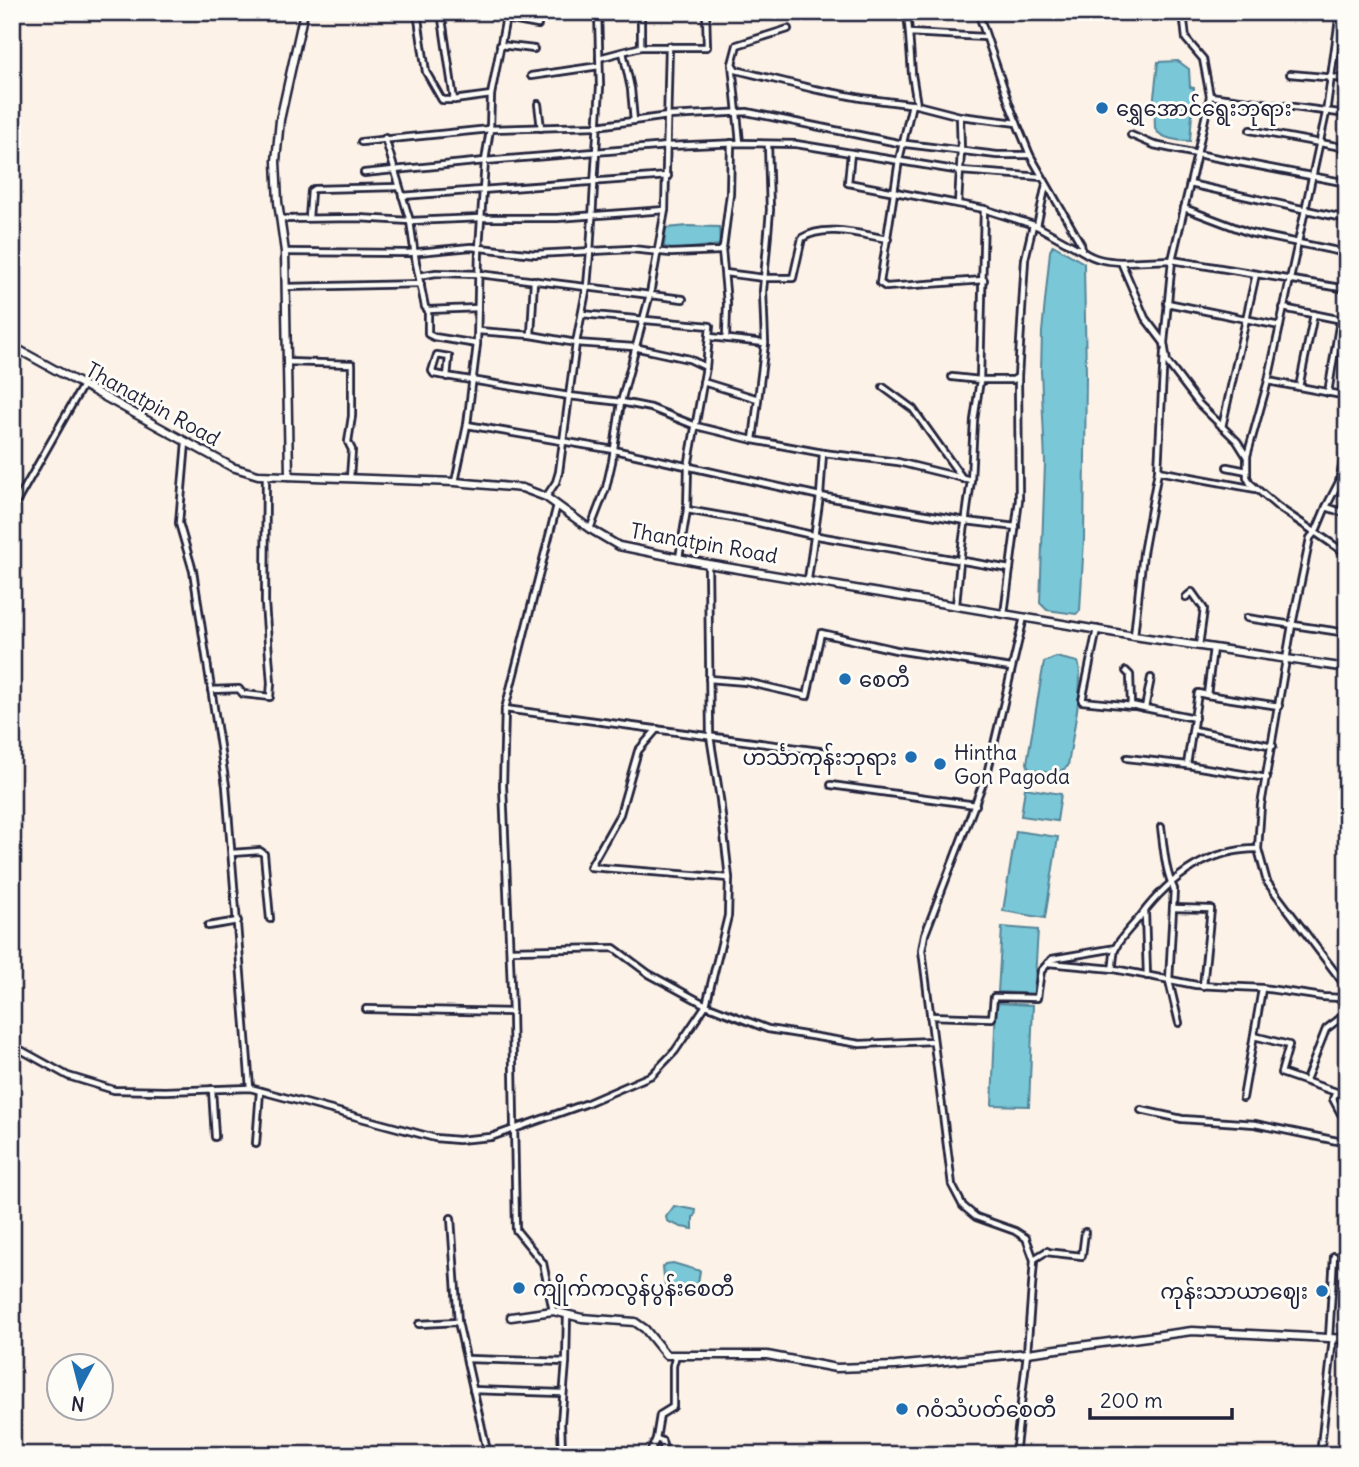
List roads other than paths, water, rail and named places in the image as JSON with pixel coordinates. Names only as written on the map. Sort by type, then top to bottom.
[{"type":"main road","points":[[289,476],[285,253],[276,161],[280,120],[304,12]]},
{"type":"main road","name":"Thanatpin Road","points":[[14,346],[232,467],[266,475],[455,482],[522,488],[546,497],[619,546],[708,564],[1134,636],[1347,668]]},
{"type":"main road","points":[[511,1317],[553,1311],[606,1321],[635,1322],[645,1329],[666,1355],[767,1355],[836,1368],[895,1366],[1027,1353],[1192,1331],[1347,1339]]},
{"type":"street","points":[[418,12],[425,72],[442,100],[491,95]]},
{"type":"street","points":[[441,12],[454,100]]},
{"type":"street","points":[[455,482],[473,382],[478,331],[479,248],[485,160],[491,95],[507,12]]},
{"type":"street","points":[[546,497],[556,482],[587,286],[596,153],[598,12]]},
{"type":"street","points":[[641,47],[642,12]]},
{"type":"street","points":[[599,58],[641,47],[707,47],[706,12]]},
{"type":"street","points":[[907,12],[915,104],[899,160],[880,283],[886,287],[984,280]]},
{"type":"street","points":[[978,12],[1030,155],[1082,244],[1082,251]]},
{"type":"street","points":[[1134,636],[1143,553],[1158,471],[1164,342],[1172,260],[1210,96],[1203,58],[1186,39],[1183,12]]},
{"type":"street","points":[[1340,12],[1326,113],[1268,381],[1247,457],[1247,471],[1248,480],[1278,507],[1347,554]]},
{"type":"street","points":[[506,19],[538,25]]},
{"type":"street","points":[[740,143],[732,64],[737,45],[788,29]]},
{"type":"street","points":[[909,33],[985,37]]},
{"type":"street","points":[[1336,40],[1347,41]]},
{"type":"street","points":[[500,46],[534,49]]},
{"type":"street","points":[[590,529],[606,488],[621,402],[650,294],[665,210],[668,176],[669,46]]},
{"type":"street","points":[[622,52],[632,97],[634,121]]},
{"type":"street","points":[[732,64],[736,70],[814,89],[915,104],[960,116],[1018,124]]},
{"type":"street","points":[[531,76],[599,66]]},
{"type":"street","points":[[1290,74],[1347,79]]},
{"type":"street","points":[[1210,96],[1347,114]]},
{"type":"street","points":[[538,104],[541,128]]},
{"type":"street","points":[[362,142],[490,128],[597,126],[668,116],[747,112],[904,144],[1030,155]]},
{"type":"street","points":[[958,204],[961,171],[960,116]]},
{"type":"street","points":[[1250,130],[1347,148]]},
{"type":"street","points":[[1131,135],[1154,145],[1347,183]]},
{"type":"street","points":[[385,138],[410,221],[428,310],[428,334],[477,344]]},
{"type":"street","points":[[726,338],[727,303],[722,250],[730,194],[731,143]]},
{"type":"street","points":[[364,173],[485,160],[740,143],[796,144],[961,171],[1044,180]]},
{"type":"street","points":[[753,440],[765,343],[764,278],[770,209],[768,144]]},
{"type":"street","points":[[851,153],[848,183],[984,209],[1035,225],[1103,261],[1172,260],[1347,289]]},
{"type":"street","points":[[402,196],[668,176]]},
{"type":"street","points":[[1004,614],[1016,527],[1020,473],[1018,377],[1025,260],[1044,180]]},
{"type":"street","points":[[1190,184],[1347,219]]},
{"type":"street","points":[[309,218],[311,191],[314,189],[399,187]]},
{"type":"street","points":[[1184,208],[1250,233],[1347,253]]},
{"type":"street","points":[[956,606],[971,480],[979,380],[984,209]]},
{"type":"street","points":[[281,219],[358,218],[410,221],[591,216],[665,210]]},
{"type":"street","points":[[724,273],[793,278],[802,238],[811,233],[826,231],[888,239]]},
{"type":"street","points":[[285,253],[408,253],[479,248],[535,254],[722,250]]},
{"type":"street","points":[[1121,262],[1145,318],[1164,342],[1167,362],[1199,404],[1237,441],[1247,457]]},
{"type":"street","points":[[419,276],[436,273],[479,274],[683,299]]},
{"type":"street","points":[[1222,427],[1256,274]]},
{"type":"street","points":[[531,335],[534,280]]},
{"type":"street","points":[[285,287],[421,284]]},
{"type":"street","points":[[1167,303],[1280,327]]},
{"type":"street","points":[[428,310],[478,308]]},
{"type":"street","points":[[1283,308],[1347,321]]},
{"type":"street","points":[[582,314],[710,327],[706,368],[688,467],[687,510],[679,558]]},
{"type":"street","points":[[1299,387],[1314,314]]},
{"type":"street","points":[[1328,393],[1340,320]]},
{"type":"street","points":[[478,331],[635,347],[689,359],[706,368]]},
{"type":"street","points":[[710,337],[765,343]]},
{"type":"street","points":[[12,356],[14,346]]},
{"type":"street","points":[[447,377],[449,357],[437,355],[432,373],[447,377],[621,402],[651,408],[696,426],[753,440],[823,453],[898,462],[971,480]]},
{"type":"street","points":[[286,362],[352,364],[352,416],[348,439],[352,450],[351,478]]},
{"type":"street","points":[[952,377],[1013,380],[1018,377]]},
{"type":"street","points":[[1268,381],[1347,396]]},
{"type":"street","points":[[703,382],[758,399]]},
{"type":"street","points":[[12,510],[83,385]]},
{"type":"street","points":[[883,387],[914,409],[963,479]]},
{"type":"street","points":[[467,425],[614,450],[820,496],[1016,527]]},
{"type":"street","points":[[1048,963],[1112,969],[1203,986],[1262,988],[1341,998],[1347,991],[1267,882],[1258,849],[1261,806],[1310,538],[1316,531],[1339,482],[1347,441]]},
{"type":"street","points":[[186,442],[179,523],[193,571],[226,786],[250,1088]]},
{"type":"street","points":[[808,579],[812,535],[820,496],[823,453]]},
{"type":"street","points":[[1227,467],[1247,471]]},
{"type":"street","points":[[1158,471],[1257,489]]},
{"type":"street","points":[[211,690],[239,689],[243,694],[270,697],[265,611],[266,475]]},
{"type":"street","points":[[1339,482],[1347,484]]},
{"type":"street","points":[[553,1311],[543,1263],[516,1230],[512,1012],[503,786],[505,709],[557,505]]},
{"type":"street","points":[[1326,507],[1347,514]]},
{"type":"street","points":[[687,510],[751,520],[812,535],[1010,569]]},
{"type":"street","points":[[12,1045],[68,1076],[114,1090],[250,1088],[435,1138],[458,1140],[491,1137],[585,1104],[652,1075],[675,1051],[706,1005],[728,916],[729,878],[710,736],[708,564]]},
{"type":"street","points":[[1186,597],[1192,592],[1204,608],[1199,646]]},
{"type":"street","points":[[1014,1455],[1027,1353],[1034,1259],[1026,1238],[1015,1231],[976,1217],[963,1206],[952,1185],[922,950],[925,933],[989,769],[1024,617]]},
{"type":"street","points":[[1247,618],[1347,633]]},
{"type":"street","points":[[1097,629],[1082,701],[1132,706],[1195,718]]},
{"type":"street","points":[[709,679],[746,682],[807,696],[821,633],[896,650],[1011,668]]},
{"type":"street","points":[[1207,695],[1213,648]]},
{"type":"street","points":[[1126,671],[1130,675],[1132,706]]},
{"type":"street","points":[[1145,708],[1151,678]]},
{"type":"street","points":[[1187,765],[1198,694],[1279,706]]},
{"type":"street","points":[[505,709],[827,752]]},
{"type":"street","points":[[657,729],[638,751],[620,814],[590,867],[729,878]]},
{"type":"street","points":[[1194,730],[1273,746]]},
{"type":"street","points":[[1127,758],[1267,778]]},
{"type":"street","points":[[831,785],[976,805]]},
{"type":"street","points":[[1161,827],[1170,882],[1174,890],[1169,980],[1179,1023]]},
{"type":"street","points":[[1112,969],[1116,948],[1145,909],[1170,882],[1204,860],[1246,849],[1258,849]]},
{"type":"street","points":[[232,853],[260,851],[264,854],[270,919]]},
{"type":"street","points":[[1173,908],[1211,909],[1203,986]]},
{"type":"street","points":[[1145,909],[1147,976]]},
{"type":"street","points":[[208,926],[238,921]]},
{"type":"street","points":[[510,950],[614,948],[649,974],[706,1005],[768,1029],[860,1044],[933,1041]]},
{"type":"street","points":[[930,1016],[992,1018],[994,997],[1037,998],[1041,971],[1052,958],[1116,948]]},
{"type":"street","points":[[1243,1098],[1262,988]]},
{"type":"street","points":[[366,1010],[512,1012]]},
{"type":"street","points":[[1306,1080],[1326,1029],[1347,1013]]},
{"type":"street","points":[[1254,1036],[1289,1045],[1281,1073],[1336,1092],[1333,1099],[1342,1114],[1347,1114]]},
{"type":"street","points":[[212,1089],[215,1138]]},
{"type":"street","points":[[256,1144],[260,1091]]},
{"type":"street","points":[[1141,1110],[1182,1119],[1255,1124],[1347,1143]]},
{"type":"street","points":[[451,1218],[458,1322],[488,1455]]},
{"type":"street","points":[[1034,1259],[1047,1251],[1082,1255],[1084,1232]]},
{"type":"street","points":[[1320,1455],[1331,1338],[1334,1256]]},
{"type":"street","points":[[562,1455],[561,1423],[567,1313]]},
{"type":"street","points":[[419,1324],[458,1322]]},
{"type":"street","points":[[649,1455],[656,1439],[660,1415],[673,1407],[673,1366],[676,1355]]},
{"type":"street","points":[[468,1359],[566,1362]]},
{"type":"street","points":[[472,1390],[563,1393]]},
{"type":"street","points":[[656,1439],[662,1441],[665,1455]]},
{"type":"water","points":[[1178,61],[1189,69],[1190,87],[1194,88],[1190,141],[1166,137],[1155,129],[1154,97],[1158,62]]},
{"type":"water","points":[[719,227],[720,245],[671,250],[664,246],[666,228]]},
{"type":"water","points":[[1053,245],[1084,263],[1084,539],[1080,611],[1076,614],[1047,610],[1040,603],[1045,463],[1042,332],[1050,251]]},
{"type":"water","points":[[1056,657],[1078,662],[1079,697],[1068,766],[1059,771],[1045,772],[1029,769],[1027,763],[1044,662]]},
{"type":"water","points":[[1025,788],[1061,794],[1057,821],[1021,816]]},
{"type":"water","points":[[1016,831],[1058,837],[1045,918],[1003,911]]},
{"type":"water","points":[[1002,927],[1038,930],[1034,994],[998,992]]},
{"type":"water","points":[[996,1003],[1033,1005],[1029,1106],[992,1105]]},
{"type":"water","points":[[674,1206],[696,1210],[693,1229],[667,1221],[666,1217]]},
{"type":"water","points":[[673,1263],[700,1271],[697,1289],[676,1290],[665,1286],[663,1267]]},
{"type":"place","name":"ရွှေအောင်ရွေးဘုရား","points":[[1102,108]]},
{"type":"place","name":"စေတီ","points":[[845,679]]},
{"type":"place","name":"ဟင်္သာကုန်းဘုရား","points":[[911,757]]},
{"type":"place","name":"Hintha Gon Pagoda","points":[[940,764]]},
{"type":"place","name":"ကျိုက်ကလွန်ပွန်းစေတီ","points":[[519,1288]]},
{"type":"place","name":"ကုန်းသာယာဈေး","points":[[1322,1291]]},
{"type":"place","name":"ဂဝံသံပတ်စေတီ","points":[[902,1409]]}]
